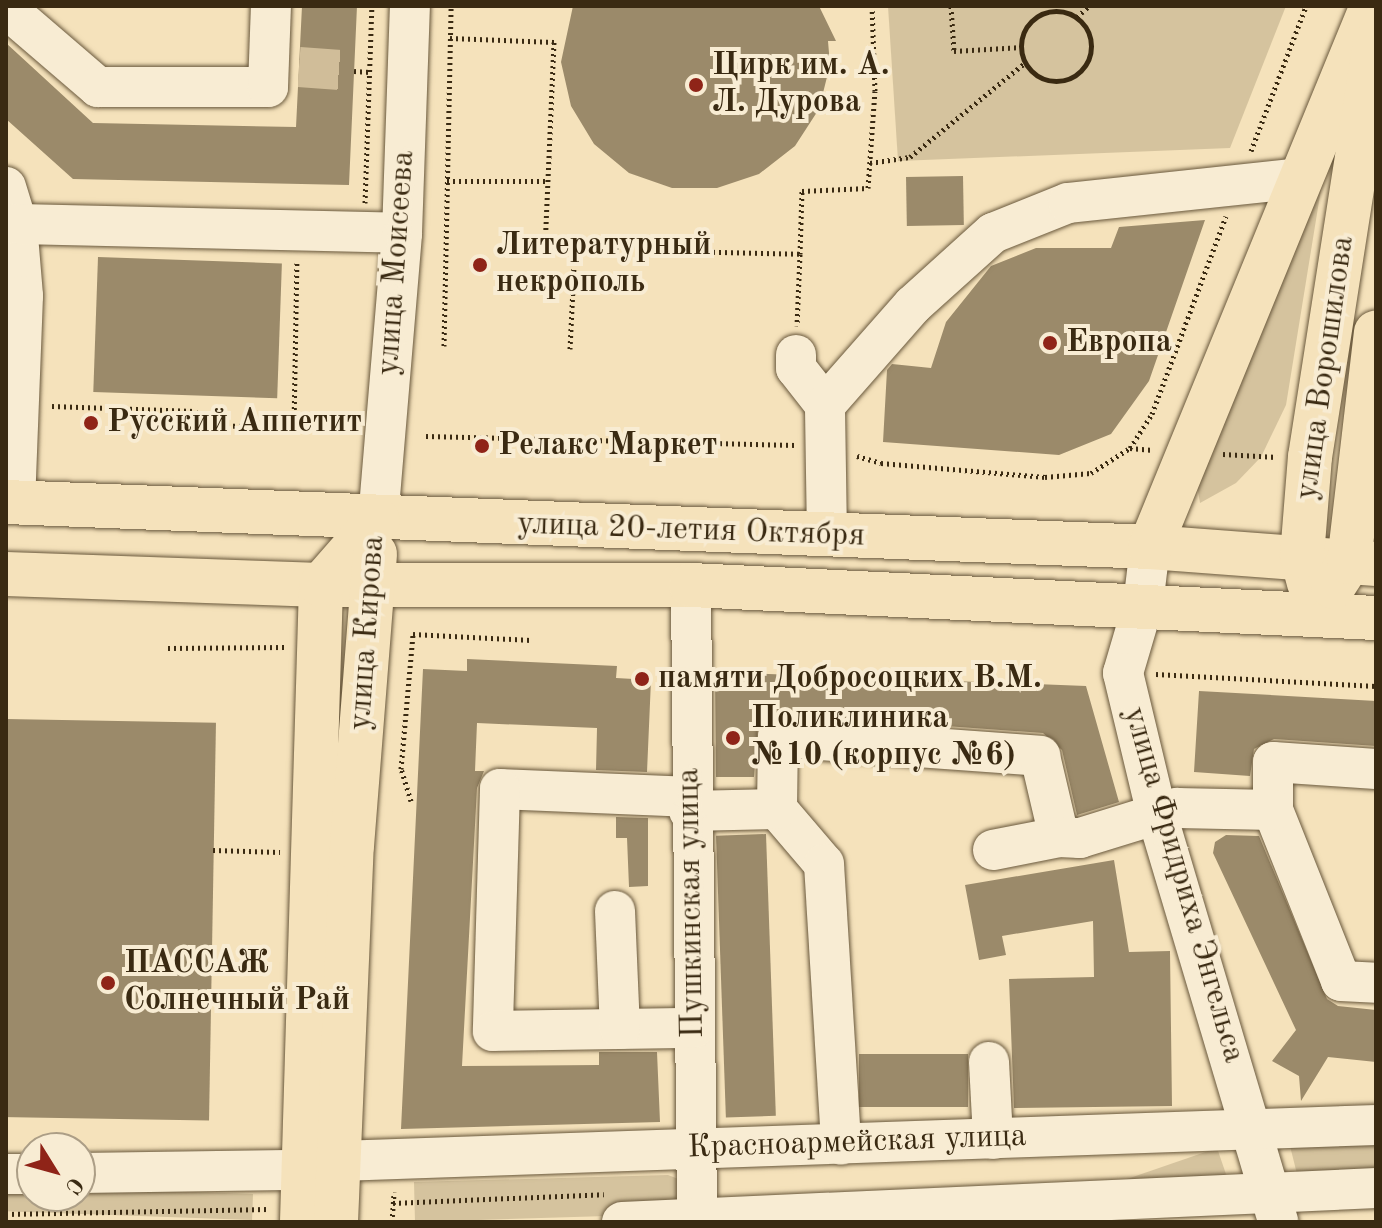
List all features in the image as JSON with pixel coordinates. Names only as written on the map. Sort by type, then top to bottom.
[{"type":"main road","points":[[1150,547],[1372,6]]},
{"type":"main road","name":"улица Ворошилова","points":[[1317,613],[1302,556],[1310,457],[1376,37]]},
{"type":"main road","name":"улица Ворошилова","points":[[1363,563],[1376,333]]},
{"type":"main road","name":"улица 20-летия Октября","points":[[11,502],[378,520],[1150,547],[1302,556],[1363,563]]},
{"type":"main road","name":"улица Кирова","points":[[290,1215],[321,1166],[352,846],[378,520]]},
{"type":"main road","name":"улица Кирова","points":[[336,1222],[321,1166],[321,585],[378,520]]},
{"type":"main road","points":[[1317,613],[1363,563]]},
{"type":"main road","name":"улица 20-летия Октября","points":[[6,574],[321,585],[691,585],[1376,618]]},
{"type":"street","points":[[6,8],[98,87],[268,87],[271,6]]},
{"type":"street","name":"улица Моисеева","points":[[378,520],[383,232],[410,6]]},
{"type":"street","points":[[827,536],[823,446],[825,405],[894,325],[993,233],[1068,203],[1301,178]]},
{"type":"street","points":[[6,187],[17,224],[23,296],[21,398],[11,502]]},
{"type":"street","points":[[17,224],[383,232]]},
{"type":"street","points":[[796,355],[796,368],[825,405]]},
{"type":"street","name":"улица Фридриха Энгельса","points":[[1150,547],[1143,605],[1123,673],[1157,815],[1254,1129],[1274,1207]]},
{"type":"street","name":"Пушкинская улица","points":[[691,585],[689,804],[697,1220]]},
{"type":"street","points":[[841,1144],[824,864],[777,809],[778,737],[1040,756],[1059,837]]},
{"type":"street","points":[[1376,769],[1273,762],[1273,810],[1341,981],[1376,983]]},
{"type":"street","points":[[694,1028],[493,1031],[500,789],[777,809]]},
{"type":"street","points":[[993,850],[1059,837],[1080,838],[1177,808],[1273,810]]},
{"type":"street","points":[[615,911],[620,1029]]},
{"type":"street","points":[[989,1062],[993,1139]]},
{"type":"street","name":"Красноармейская улица","points":[[96,1173],[1376,1125]]},
{"type":"street","name":"Красноармейская улица","points":[[622,1222],[1274,1207],[1376,1188]]},
{"type":"path","points":[[372,6],[370,72],[383,232]]},
{"type":"path","points":[[444,346],[451,6]]},
{"type":"path","points":[[796,355],[802,191],[868,188],[872,6]]},
{"type":"path","points":[[951,6],[954,51],[1021,47]]},
{"type":"path","points":[[1077,17],[1089,6]]},
{"type":"path","points":[[426,436],[823,446],[881,463],[1045,477],[1091,473],[1130,448],[1152,414],[1306,6]]},
{"type":"path","points":[[1044,9],[1077,17],[1091,47],[1075,76],[1042,78],[1025,63],[1021,47],[1027,26],[1044,9]]},
{"type":"path","points":[[450,38],[554,42],[545,248],[800,254]]},
{"type":"path","points":[[870,163],[910,157],[1025,63]]},
{"type":"path","points":[[354,71],[370,72]]},
{"type":"path","points":[[447,181],[548,181]]},
{"type":"path","points":[[21,398],[57,407],[195,411],[203,425],[294,427],[298,232]]},
{"type":"path","points":[[570,349],[575,248]]},
{"type":"path","points":[[411,801],[401,769],[413,634],[531,640]]},
{"type":"path","points":[[168,648],[286,647]]},
{"type":"path","points":[[1123,673],[1376,686]]},
{"type":"path","points":[[213,850],[289,852]]},
{"type":"path","points":[[6,1214],[290,1215]]},
{"type":"shaded area","points":[[888,6],[1286,6],[1230,148],[898,161]]},
{"type":"shaded area","points":[[1327,152],[1286,405],[1261,457],[1236,483],[1200,503],[1197,485]]},
{"type":"shaded area","points":[[1376,1139],[1376,1178],[1299,1182],[1289,1142]]},
{"type":"shaded area","points":[[1217,1148],[1229,1182],[1113,1222],[1002,1222]]},
{"type":"shaded area","points":[[668,1175],[681,1180],[683,1190],[673,1214],[415,1222],[414,1182]]},
{"type":"shaded area","points":[[6,1185],[16,1186],[16,1212],[6,1211]]},
{"type":"shaded area","points":[[96,1189],[253,1194],[252,1220],[23,1212],[96,1212]]},
{"type":"building","points":[[302,6],[357,6],[349,185],[73,179],[6,119],[6,43],[93,123],[296,127]]},
{"type":"building","name":"Цирк им. А. Л. Дурова","points":[[573,6],[819,6],[836,41],[828,41],[830,65],[819,109],[795,146],[759,174],[717,188],[672,188],[629,173],[594,144],[571,106],[561,62]]},
{"type":"building","points":[[963,176],[964,225],[907,226],[906,177]]},
{"type":"building","name":"Европа","points":[[1205,220],[1149,381],[1111,434],[1059,455],[883,442],[887,370],[892,364],[931,368],[946,322],[991,266],[1036,248],[1111,248],[1119,227]]},
{"type":"building","points":[[98,257],[282,263],[277,398],[93,392]]},
{"type":"building","points":[[467,659],[617,666],[616,678],[651,680],[647,772],[596,770],[597,728],[477,723],[475,771],[484,771],[477,788],[462,1066],[599,1065],[599,1052],[657,1052],[660,1122],[401,1129],[423,669],[467,671]]},
{"type":"building","points":[[715,672],[1086,686],[1119,802],[1077,815],[1062,750],[1043,733],[780,714],[758,726],[754,777],[716,777]]},
{"type":"building","points":[[1199,691],[1376,701],[1376,746],[1274,739],[1254,749],[1250,776],[1194,772]]},
{"type":"building","name":"ПАССАЖ Солнечный Рай","points":[[6,719],[216,723],[209,1121],[6,1117]]},
{"type":"building","points":[[616,817],[648,818],[648,886],[629,887],[627,838],[616,838]]},
{"type":"building","points":[[766,834],[776,1116],[726,1118],[716,836]]},
{"type":"building","points":[[1226,835],[1259,836],[1327,999],[1338,1006],[1376,1010],[1376,1062],[1328,1057],[1301,1101],[1299,1076],[1272,1061],[1296,1030],[1213,853],[1215,842]]},
{"type":"building","points":[[1114,860],[1129,952],[1170,951],[1172,1106],[1014,1108],[1009,979],[1094,977],[1093,921],[1002,936],[1006,955],[979,960],[965,885]]},
{"type":"building","points":[[859,1054],[968,1054],[968,1107],[859,1107]]},
{"type":"tunnel","points":[[299,67],[354,71]]},
{"type":"place","name":"Цирк им. А. Л. Дурова","points":[[696,85]]},
{"type":"place","name":"Литературный некрополь","points":[[480,265]]},
{"type":"place","name":"Европа","points":[[1050,343]]},
{"type":"place","name":"Русский Аппетит","points":[[91,423]]},
{"type":"place","name":"Релакс Маркет","points":[[482,446]]},
{"type":"place","name":"памяти Добросоцких В.М.","points":[[642,679]]},
{"type":"place","name":"Поликлиника №10 (корпус №6)","points":[[733,738]]},
{"type":"place","name":"ПАССАЖ Солнечный Рай","points":[[108,983]]}]
